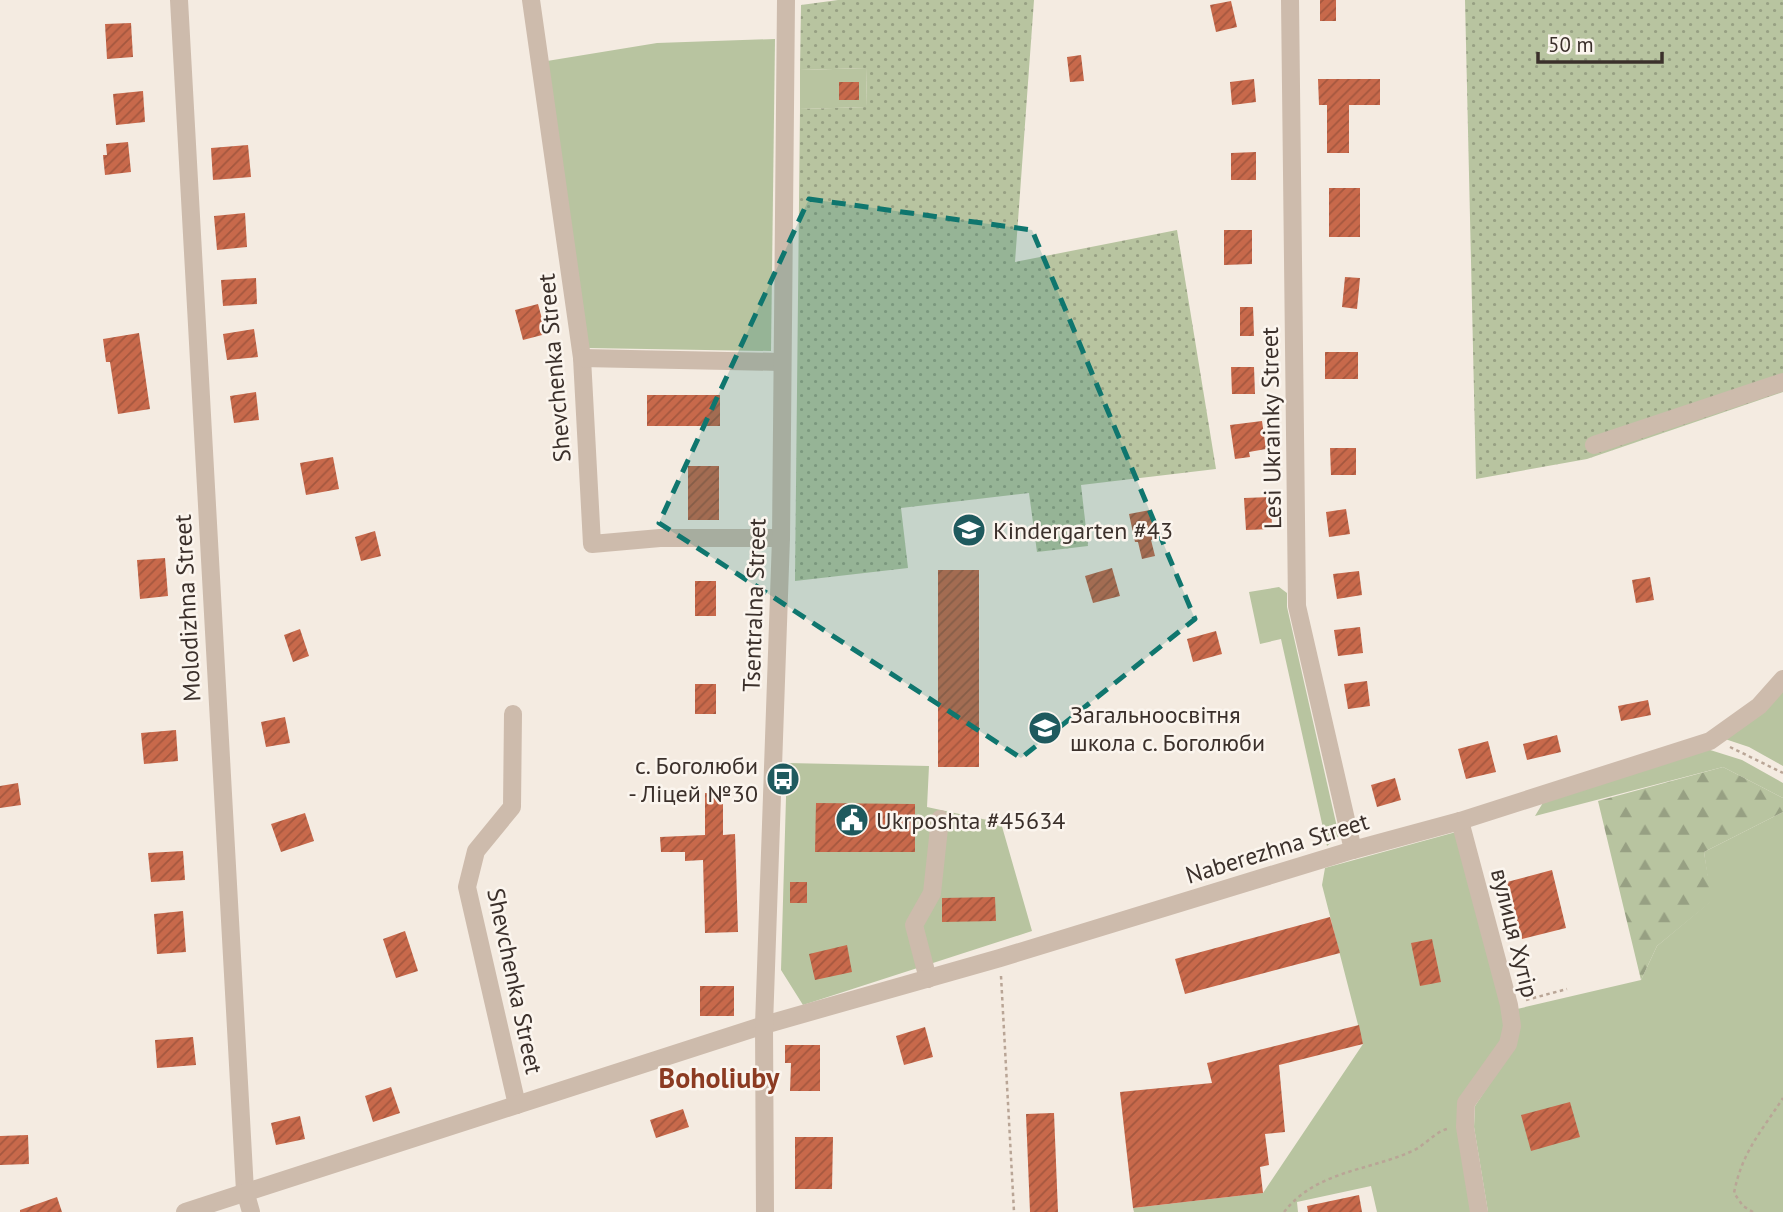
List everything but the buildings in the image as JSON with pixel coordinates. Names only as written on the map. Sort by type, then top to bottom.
[{"type":"street","name":"Molodizhna Street","points":[[179,0],[245,1191],[251,1212]]},
{"type":"street","name":"Shevchenka Street","points":[[531,0],[582,358],[592,544],[660,538],[781,538]]},
{"type":"street","name":"Tsentralna Street","points":[[765,1212],[764,1025],[781,538],[786,0]]},
{"type":"street","name":"Lesi Ukrainky Street","points":[[1290,0],[1297,606],[1353,850]]},
{"type":"street","points":[[582,358],[781,362]]},
{"type":"street","points":[[1594,445],[1783,383]]},
{"type":"street","name":"Naberezhna Street","points":[[764,1025],[1000,958],[1353,850],[1460,821],[1710,741],[1759,706],[1783,679]]},
{"type":"street","name":"Shevchenka Street","points":[[513,714],[512,807],[476,851],[467,887],[517,1105]]},
{"type":"street","points":[[928,979],[914,925],[932,893],[940,819]]},
{"type":"street","name":"вулиця Хутір","points":[[1460,821],[1509,1005],[1512,1026],[1508,1044],[1466,1103],[1465,1127],[1479,1212]]},
{"type":"street","name":"Shevchenka Street","points":[[185,1212],[764,1025]]},
{"type":"path","points":[[1710,741],[1745,753],[1783,773]]},
{"type":"path","points":[[1000,958],[1014,1212]]},
{"type":"path","points":[[1509,1005],[1567,989]]},
{"type":"path","points":[[1753,1212],[1743,1206],[1734,1193],[1738,1174],[1752,1144],[1783,1098]]},
{"type":"path","points":[[1284,1212],[1310,1189],[1345,1172],[1412,1152],[1444,1129],[1465,1127]]},
{"type":"highlighted area","points":[[809,199],[1032,230],[1195,619],[1021,758],[659,523]]},
{"type":"green space","points":[[838,0],[1034,0],[1015,262],[1177,230],[1216,469],[1081,485],[1088,546],[1037,552],[1029,493],[901,508],[908,568],[795,581],[800,109],[867,107],[866,68],[800,70],[801,5]]},
{"type":"green space","points":[[1465,0],[1783,0],[1783,392],[1587,459],[1476,479]]},
{"type":"green space","points":[[775,39],[771,351],[588,348],[547,61],[657,43]]},
{"type":"green space","points":[[866,68],[867,107],[800,109],[800,70]]},
{"type":"green space","points":[[1279,587],[1287,593],[1287,607],[1339,836],[1327,846],[1281,639],[1260,644],[1249,592]]},
{"type":"green space","points":[[1783,689],[1783,766],[1749,747],[1725,739]]},
{"type":"green space","points":[[1707,749],[1742,760],[1783,783],[1783,798],[1723,767],[1535,816],[1544,801]]},
{"type":"green space","points":[[787,763],[929,766],[927,807],[1001,823],[1032,931],[803,1005],[781,970]]},
{"type":"green space","points":[[1723,767],[1783,798],[1783,812],[1704,852],[1712,901],[1657,946],[1641,980],[1598,801]]},
{"type":"green space","points":[[1783,812],[1783,1212],[1488,1212],[1474,1127],[1475,1106],[1514,1047],[1517,1009],[1641,980],[1657,946],[1711,901],[1704,852]]},
{"type":"green space","points":[[1456,832],[1503,1006],[1505,1025],[1502,1042],[1460,1101],[1472,1212],[1377,1212],[1371,1186],[1297,1202],[1298,1212],[1134,1212],[1133,1208],[1263,1193],[1363,1044],[1322,885],[1325,868]]},
{"type":"place","name":"Kindergarten #43","points":[[969,530]]},
{"type":"place","name":"Загальноосвітня школа с. Боголюби","points":[[1045,728]]},
{"type":"place","name":"с. Боголюби - Ліцей №30","points":[[783,779]]},
{"type":"place","name":"Ukrposhta #45634","points":[[852,820]]},
{"type":"district","name":"Boholiuby","points":[[719,1077]]}]
